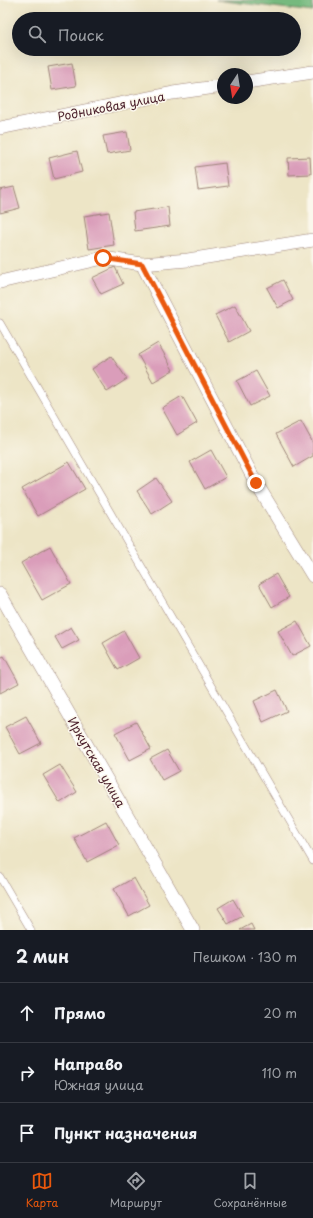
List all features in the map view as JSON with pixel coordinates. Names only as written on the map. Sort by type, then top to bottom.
[{"type":"street","points":[[253,81],[313,72]]},
{"type":"street","name":"Родниковая улица","points":[[0,128],[173,93],[217,87]]},
{"type":"street","points":[[0,282],[103,258],[142,264],[188,260],[313,240]]},
{"type":"street","points":[[142,264],[256,483],[313,576]]},
{"type":"street","name":"Иркутская улица","points":[[0,594],[193,930]]},
{"type":"lane","points":[[0,323],[313,861]]},
{"type":"lane","points":[[0,877],[31,930]]},
{"type":"green space","points":[[216,0],[313,0],[313,12]]},
{"type":"building","points":[[72,63],[76,86],[52,90],[48,67]]},
{"type":"building","points":[[127,132],[130,150],[107,154],[103,136]]},
{"type":"building","points":[[77,151],[82,172],[54,179],[49,158]]},
{"type":"building","points":[[310,157],[311,174],[289,175],[288,158]]},
{"type":"building","points":[[225,163],[228,186],[198,190],[195,167]]},
{"type":"building","points":[[14,187],[20,208],[0,213],[0,190]]},
{"type":"building","points":[[168,207],[170,226],[135,231],[133,212]]},
{"type":"building","points":[[109,212],[114,245],[89,249],[84,216]]},
{"type":"building","points":[[115,267],[123,284],[101,294],[92,278]]},
{"type":"building","points":[[283,280],[293,300],[278,308],[267,288]]},
{"type":"building","points":[[235,305],[249,331],[229,342],[215,315]]},
{"type":"building","points":[[158,343],[173,370],[153,382],[138,355]]},
{"type":"building","points":[[111,356],[127,379],[107,392],[92,369]]},
{"type":"building","points":[[256,371],[270,396],[250,406],[237,381]]},
{"type":"building","points":[[182,396],[197,423],[177,435],[162,408]]},
{"type":"building","points":[[301,421],[313,443],[313,456],[294,467],[276,434]]},
{"type":"building","points":[[211,450],[226,477],[205,489],[190,462]]},
{"type":"building","points":[[69,462],[85,489],[38,516],[22,489]]},
{"type":"building","points":[[156,478],[172,501],[152,514],[137,491]]},
{"type":"building","points":[[50,546],[71,584],[42,600],[21,563]]},
{"type":"building","points":[[276,574],[289,597],[272,607],[259,584]]},
{"type":"building","points":[[297,621],[311,646],[292,656],[278,631]]},
{"type":"building","points":[[71,627],[79,640],[62,649],[55,637]]},
{"type":"building","points":[[124,631],[139,658],[118,670],[103,643]]},
{"type":"building","points":[[4,656],[19,683],[0,693],[0,658]]},
{"type":"building","points":[[277,690],[287,711],[263,722],[254,701]]},
{"type":"building","points":[[26,716],[41,743],[20,754],[5,727]]},
{"type":"building","points":[[136,722],[151,749],[130,760],[115,733]]},
{"type":"building","points":[[167,750],[179,771],[162,780],[150,759]]},
{"type":"building","points":[[60,765],[77,792],[60,803],[43,775]]},
{"type":"building","points":[[106,821],[119,845],[87,862],[74,838]]},
{"type":"building","points":[[134,878],[149,905],[129,916],[114,889]]},
{"type":"building","points":[[233,899],[243,916],[228,924],[218,908]]},
{"type":"building","points":[[251,924],[254,930],[240,930]]},
{"type":"route","points":[[103,258],[142,264],[256,483]]}]
